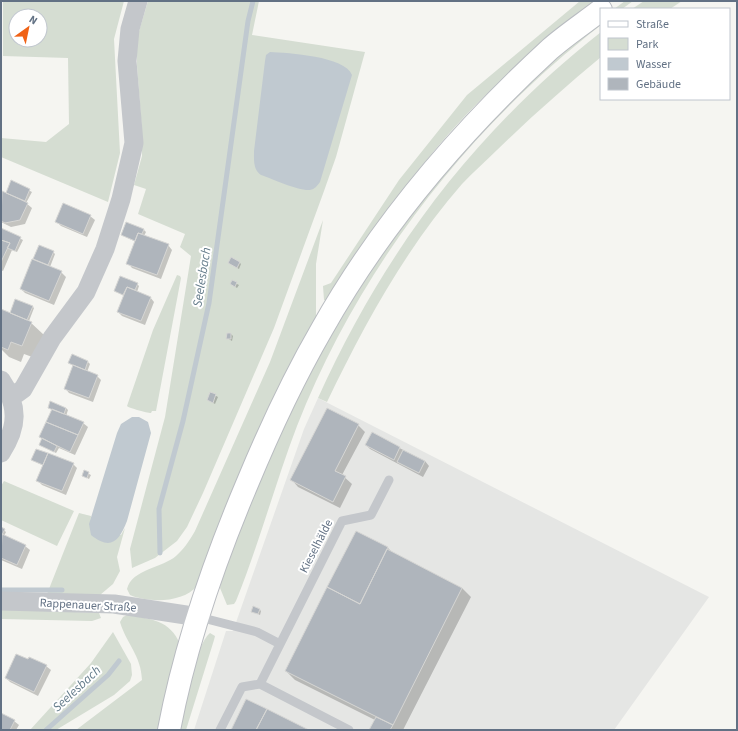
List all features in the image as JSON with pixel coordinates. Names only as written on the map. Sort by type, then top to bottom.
[{"type":"street","points":[[12,397],[23,389],[52,338],[86,292],[105,249],[121,199],[134,143],[127,61],[130,29],[138,1]]},
{"type":"street","points":[[602,8],[613,1]]},
{"type":"street","points":[[169,730],[174,703],[199,617],[226,534],[272,424],[322,328],[372,249],[435,167],[469,129],[551,48],[600,10]]},
{"type":"street","points":[[1,380],[12,397],[15,411],[13,429],[1,453]]},
{"type":"street","name":"Rappenauer Straße","points":[[1,601],[114,604],[199,617]]},
{"type":"lane","name":"Kieselhälde","points":[[260,684],[342,520],[371,515],[389,480]]},
{"type":"lane","points":[[199,617],[257,632],[280,644]]},
{"type":"lane","points":[[220,730],[242,687],[260,684],[349,730]]},
{"type":"shaded area","points":[[318,398],[709,597],[614,730],[194,730],[226,631],[233,631],[304,429]]},
{"type":"green space","points":[[3,1],[124,1],[114,39],[120,153],[108,202],[1,157],[1,138],[46,142],[69,124],[68,58],[3,56]]},
{"type":"green space","points":[[148,1],[259,1],[252,35],[365,52],[336,157],[274,328],[203,493],[187,527],[177,541],[155,558],[132,568],[130,549],[165,417],[191,256],[180,247],[185,234],[138,214],[146,189],[134,185],[142,156],[137,38]]},
{"type":"green space","points":[[580,1],[596,1],[511,71],[464,117],[409,183],[326,301],[324,300],[323,286],[331,283],[399,180],[467,95]]},
{"type":"green space","points":[[625,1],[633,1],[623,8],[615,8]]},
{"type":"green space","points":[[644,1],[682,1],[672,8],[634,8]]},
{"type":"green space","points":[[600,20],[600,26],[552,66],[506,109],[462,156],[422,205],[385,257],[352,311],[322,368],[297,426],[236,601],[234,604],[227,605],[220,588],[222,575],[263,468],[312,368],[347,306],[410,211],[507,101]]},
{"type":"green space","points":[[600,33],[600,58],[548,102],[466,180],[422,234],[387,288],[371,316],[327,402],[318,398],[344,344],[372,293],[403,244],[473,153],[512,111],[555,70]]},
{"type":"green space","points":[[323,220],[316,264],[316,321],[197,586],[191,592],[183,596],[165,600],[138,598],[130,595],[127,589],[130,582],[135,577],[176,556],[182,551],[195,531],[270,362]]},
{"type":"green space","points":[[177,275],[181,278],[156,411],[152,411],[151,413],[134,409],[127,406],[153,330]]},
{"type":"green space","points":[[4,481],[74,511],[57,546],[1,520],[1,486]]},
{"type":"green space","points":[[79,513],[91,516],[90,530],[121,535],[125,528],[117,557],[120,571],[113,584],[100,595],[47,594]]},
{"type":"green space","points":[[1,609],[99,613],[101,618],[92,621],[1,619]]},
{"type":"green space","points":[[127,615],[152,620],[165,625],[176,636],[180,644],[159,730],[76,730],[142,680],[139,664],[120,622],[123,617]]},
{"type":"green space","points":[[113,632],[131,664],[132,675],[130,681],[114,695],[56,730],[30,730],[91,663]]},
{"type":"green space","points":[[210,633],[215,636],[186,730],[179,730],[195,663],[205,640]]},
{"type":"water","points":[[270,52],[302,55],[328,60],[347,69],[352,75],[320,182],[312,190],[299,189],[261,175],[255,167],[254,151],[265,61],[266,55]]},
{"type":"water","points":[[132,417],[139,417],[148,422],[151,433],[124,528],[114,542],[104,542],[91,535],[89,524],[117,433],[121,424]]},
{"type":"building","points":[[11,180],[30,189],[25,201],[6,193]]},
{"type":"building","points":[[2,191],[28,203],[20,220],[5,223],[1,221]]},
{"type":"building","points":[[63,203],[91,215],[83,234],[55,222]]},
{"type":"building","points":[[126,222],[144,229],[142,234],[138,233],[135,241],[121,235]]},
{"type":"building","points":[[1,228],[21,237],[15,251],[7,248],[10,243],[1,240]]},
{"type":"building","points":[[138,233],[169,244],[157,275],[126,264]]},
{"type":"building","points":[[1,240],[10,243],[1,262]]},
{"type":"building","points":[[39,245],[54,251],[48,265],[33,259]]},
{"type":"building","points":[[231,257],[240,262],[237,268],[228,263]]},
{"type":"building","points":[[32,259],[62,271],[49,301],[20,289]]},
{"type":"building","points":[[120,276],[138,283],[135,290],[127,287],[123,295],[114,291]]},
{"type":"building","points":[[232,280],[237,282],[235,287],[230,284]]},
{"type":"building","points":[[127,287],[151,297],[141,321],[117,312]]},
{"type":"building","points":[[15,299],[33,306],[27,320],[10,313]]},
{"type":"building","points":[[1,309],[32,322],[22,346],[11,342],[8,350],[1,347]]},
{"type":"building","points":[[227,333],[231,333],[231,339],[226,339]]},
{"type":"building","points":[[72,354],[88,361],[85,370],[68,363]]},
{"type":"building","points":[[73,365],[98,375],[89,398],[64,389]]},
{"type":"building","points":[[210,392],[216,394],[213,403],[207,400]]},
{"type":"building","points":[[50,401],[66,408],[64,414],[48,408]]},
{"type":"building","points":[[327,408],[359,424],[335,471],[346,476],[333,502],[290,480]]},
{"type":"building","points":[[52,409],[84,422],[78,435],[46,422]]},
{"type":"building","points":[[46,422],[78,435],[70,452],[39,437]]},
{"type":"building","points":[[372,432],[400,447],[394,460],[365,445]]},
{"type":"building","points":[[42,438],[57,446],[54,452],[39,445]]},
{"type":"building","points":[[36,449],[48,453],[43,465],[31,460]]},
{"type":"building","points":[[403,450],[425,461],[419,473],[397,462]]},
{"type":"building","points":[[48,453],[74,463],[62,491],[36,481]]},
{"type":"building","points":[[84,470],[89,472],[87,478],[82,476]]},
{"type":"building","points":[[1,527],[5,529],[1,537]]},
{"type":"building","points":[[356,531],[388,547],[360,604],[327,587]]},
{"type":"building","points":[[2,534],[26,545],[17,565],[1,558]]},
{"type":"building","points":[[387,549],[462,588],[393,725],[285,671],[327,587],[360,604]]},
{"type":"building","points":[[253,606],[260,609],[258,614],[251,612]]},
{"type":"building","points":[[16,654],[28,659],[29,657],[47,665],[34,692],[5,678]]},
{"type":"building","points":[[246,699],[267,709],[256,730],[231,730]]},
{"type":"building","points":[[267,709],[309,730],[256,730]]},
{"type":"building","points":[[1,713],[15,720],[10,730],[1,730]]},
{"type":"building","points":[[376,717],[393,725],[390,730],[369,730]]},
{"type":"waterway","name":"Seelesbach","points":[[160,553],[159,509],[183,421],[209,303],[248,21],[253,1]]},
{"type":"waterway","points":[[1,590],[62,590]]},
{"type":"waterway","name":"Seelesbach","points":[[46,730],[108,675],[119,661]]}]
